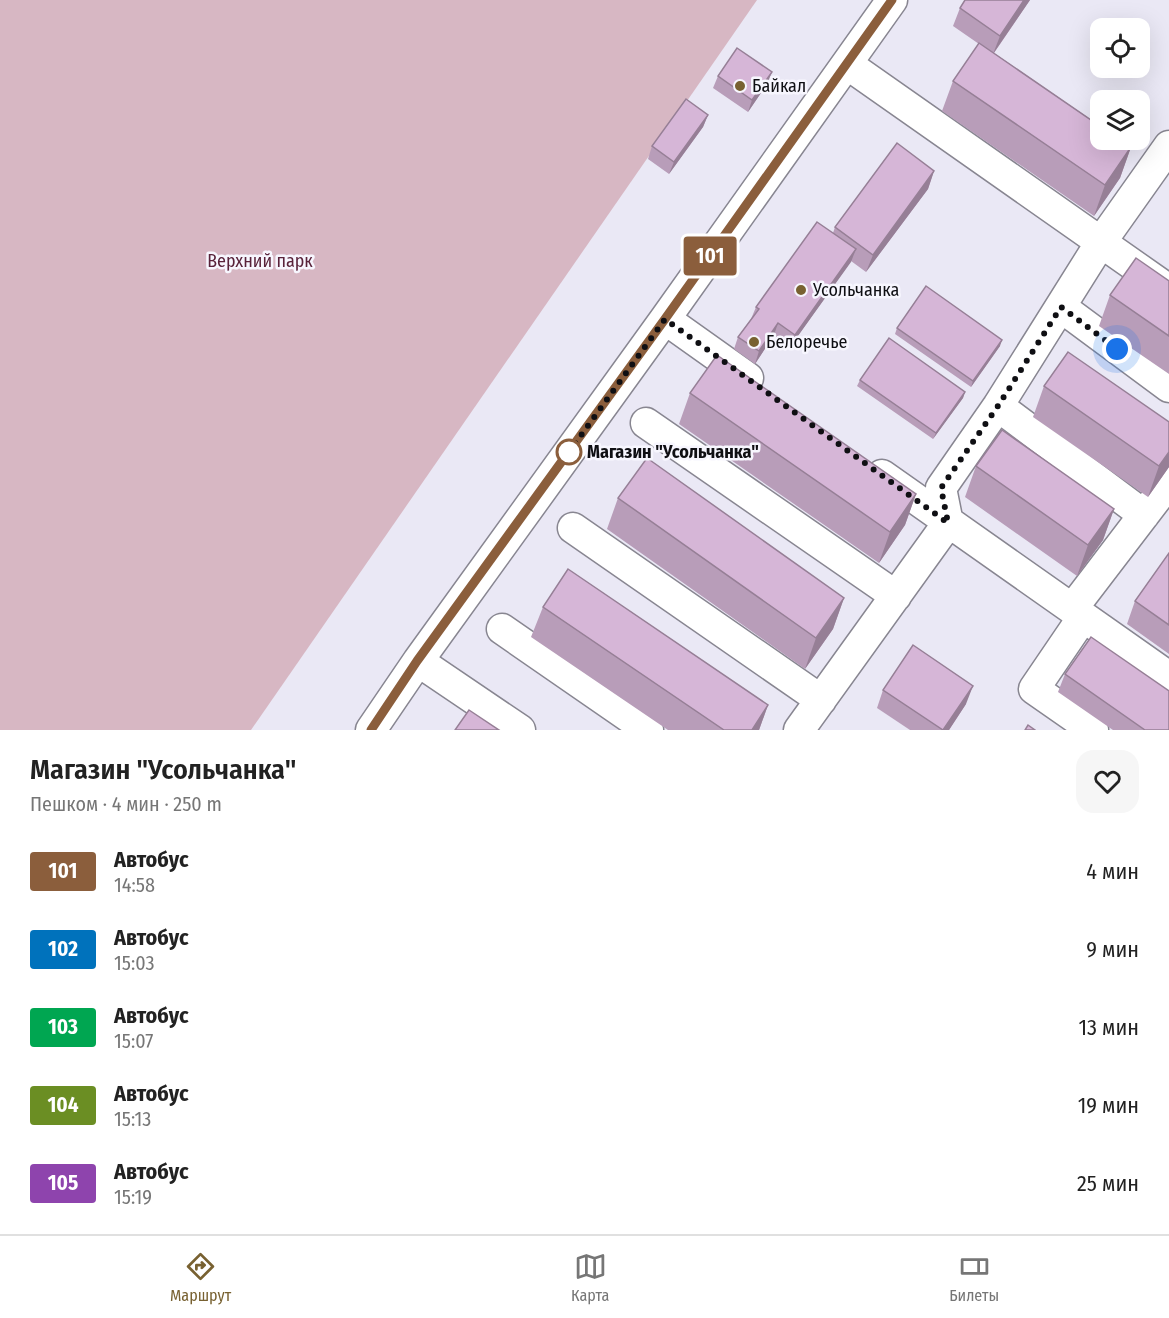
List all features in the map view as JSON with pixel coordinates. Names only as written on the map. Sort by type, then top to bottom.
[{"type":"street","points":[[370,730],[417,661],[665,319],[892,0]]},
{"type":"street","points":[[846,64],[1169,290]]},
{"type":"street","points":[[799,730],[948,523],[941,488],[998,406],[1101,242],[1169,146]]},
{"type":"street","points":[[1061,307],[1169,387]]},
{"type":"street","points":[[665,319],[767,392]]},
{"type":"street","points":[[998,406],[1144,516]]},
{"type":"street","points":[[646,423],[896,596]]},
{"type":"street","points":[[862,461],[1169,677]]},
{"type":"street","points":[[1093,730],[1034,689],[1078,613],[1169,482]]},
{"type":"street","points":[[573,528],[821,700]]},
{"type":"street","points":[[502,629],[648,730]]},
{"type":"street","points":[[417,661],[520,730]]},
{"type":"green space","name":"Верхний парк","points":[[0,0],[757,0],[251,730],[0,730]]},
{"type":"building","points":[[965,0],[1024,0],[1000,36],[960,8]]},
{"type":"building","points":[[979,43],[1090,119],[1090,150],[1129,150],[1105,185],[953,81]]},
{"type":"building","points":[[737,48],[772,72],[752,100],[718,76]]},
{"type":"building","points":[[686,99],[708,115],[674,162],[652,146]]},
{"type":"building","points":[[897,143],[934,171],[873,255],[835,227]]},
{"type":"building","name":"Усольчанка","points":[[817,222],[856,249],[795,335],[778,323],[759,351],[738,337],[759,309],[756,307]]},
{"type":"building","points":[[1136,258],[1169,281],[1169,336],[1110,295]]},
{"type":"building","points":[[926,286],[1002,340],[973,381],[897,328]]},
{"type":"building","points":[[889,338],[965,392],[936,433],[860,380]]},
{"type":"building","points":[[1068,352],[1169,422],[1169,452],[1159,466],[1044,386]]},
{"type":"building","points":[[717,355],[916,494],[890,532],[690,393]]},
{"type":"building","points":[[1002,430],[1114,509],[1088,545],[976,466]]},
{"type":"building","points":[[647,458],[844,598],[816,638],[618,498]]},
{"type":"building","points":[[1169,553],[1169,625],[1135,601]]},
{"type":"building","points":[[568,569],[768,705],[752,730],[724,730],[543,607]]},
{"type":"building","points":[[1091,637],[1169,691],[1169,730],[1145,730],[1065,674]]},
{"type":"building","points":[[913,645],[973,686],[943,730],[883,690]]},
{"type":"building","points":[[469,710],[499,730],[455,730]]},
{"type":"building","points":[[1028,725],[1035,730],[1025,730]]},
{"type":"bus line","name":"101","points":[[371,730],[417,661],[665,319],[892,0]]},
{"type":"place","name":"Байкал","points":[[740,86]]},
{"type":"place","name":"Усольчанка","points":[[801,290]]},
{"type":"place","name":"Белоречье","points":[[754,342]]},
{"type":"place","name":"Магазин \"Усольчанка\"","points":[[569,452]]},
{"type":"route","points":[[569,452],[665,319],[948,523],[941,488],[998,406],[1061,307],[1117,349]]}]
